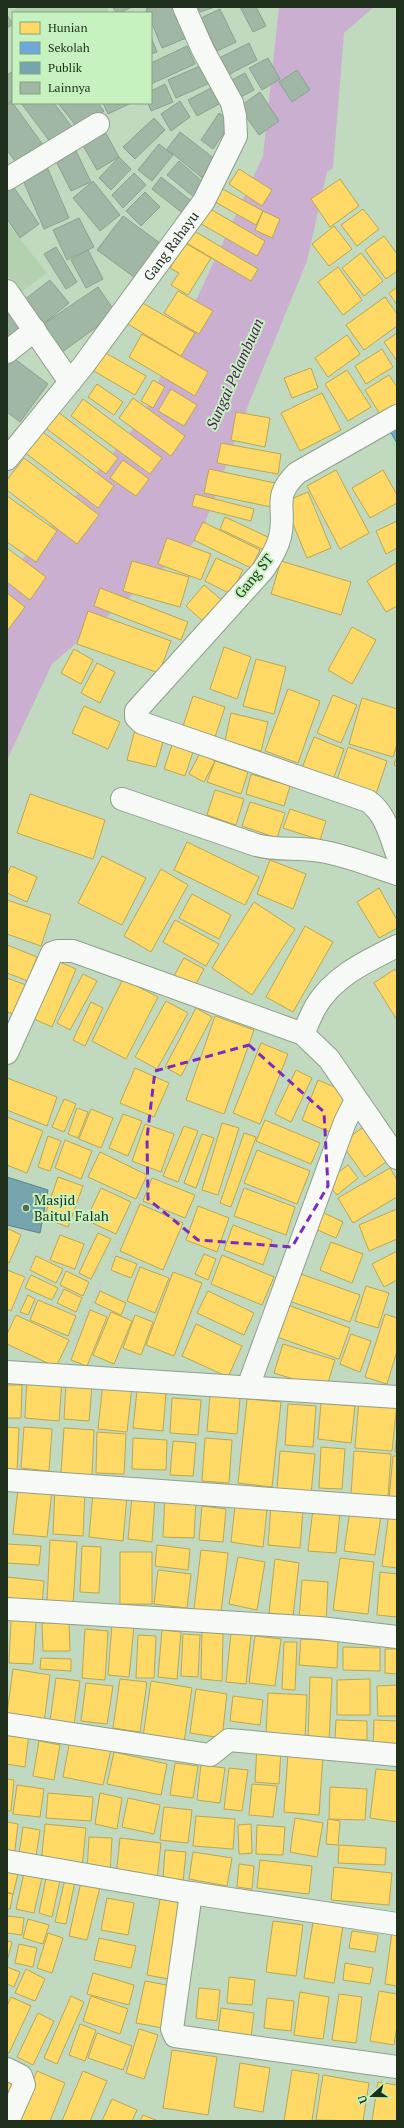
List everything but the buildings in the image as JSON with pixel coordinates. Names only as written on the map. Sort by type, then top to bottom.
[{"type":"street","name":"Gang Rahayu","points":[[7,460],[70,382],[204,201],[236,136],[235,116],[232,103],[203,50],[184,7]]},
{"type":"street","points":[[7,179],[98,124]]},
{"type":"street","points":[[7,290],[70,382]]},
{"type":"street","points":[[7,352],[35,330]]},
{"type":"street","name":"Gang ST","points":[[397,416],[297,473],[288,482],[281,493],[281,532],[272,557],[136,711],[136,716],[142,723],[368,801],[377,807],[384,817],[397,854]]},
{"type":"street","points":[[122,799],[256,845],[278,849],[307,849],[323,851],[397,874]]},
{"type":"street","points":[[303,1034],[316,1006],[337,981],[359,966],[397,946]]},
{"type":"street","points":[[7,1053],[49,958],[52,953],[66,950],[303,1034],[329,1059],[397,1158]]},
{"type":"street","points":[[248,1387],[345,1122],[356,1100]]},
{"type":"street","points":[[7,1372],[397,1397]]},
{"type":"street","points":[[7,1480],[397,1508]]},
{"type":"street","points":[[7,1609],[320,1628],[397,1637]]},
{"type":"street","points":[[7,1724],[210,1755],[230,1740],[397,1755]]},
{"type":"street","points":[[7,1861],[191,1893],[397,1924]]},
{"type":"street","points":[[191,1893],[172,2029],[175,2036],[397,2067]]},
{"type":"street","points":[[7,2069],[21,2076],[24,2085],[8,2121]]},
{"type":"path","points":[[58,1375],[148,1182]]},
{"type":"path","points":[[7,1326],[45,1228]]},
{"type":"highlighted area","points":[[249,1045],[324,1112],[328,1186],[292,1247],[198,1240],[148,1199],[147,1138],[155,1071]]},
{"type":"shaded area","points":[[19,7],[107,7],[109,12],[14,12],[13,10]]},
{"type":"shaded area","points":[[7,223],[47,273],[20,293],[7,274]]},
{"type":"shaded area","points":[[397,419],[397,457],[386,426]]},
{"type":"water","name":"Sungai Pelambuan","points":[[279,7],[374,7],[344,33],[333,168],[327,172],[307,261],[249,403],[200,537],[52,664],[7,760],[7,577],[140,421],[263,156]]},
{"type":"place","name":"Masjid Baitul Falah","points":[[26,1208]]}]
